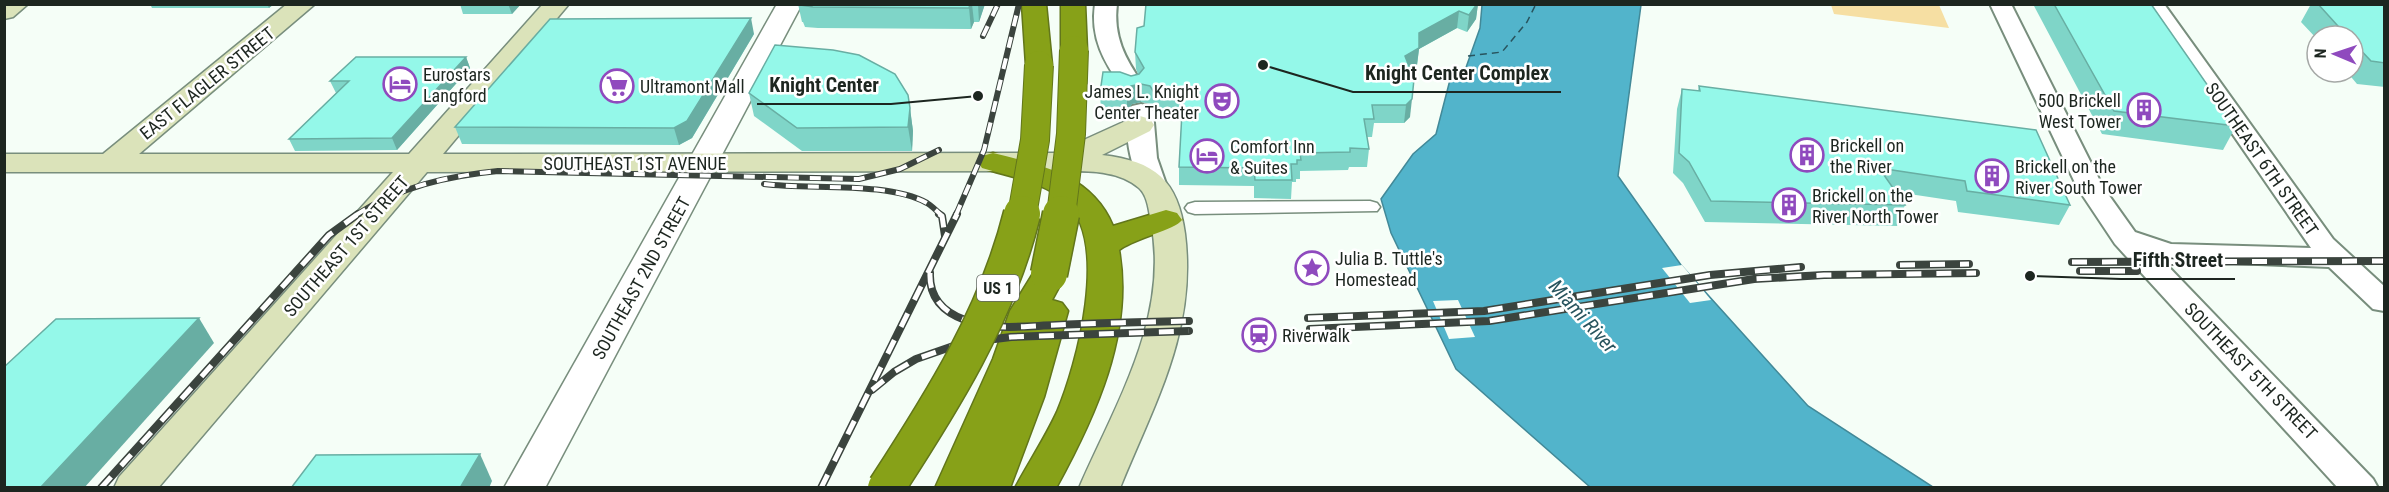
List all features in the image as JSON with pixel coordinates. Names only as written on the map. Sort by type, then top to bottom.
[{"type":"highway","name":"US 1","points":[[886,488],[957,373],[993,300],[1016,236],[1036,129],[1039,65],[1034,4]]},
{"type":"highway","points":[[989,488],[1025,397],[1050,310],[1049,274],[1061,219],[1075,110],[1073,4]]},
{"type":"highway","points":[[993,162],[1047,179],[1079,196],[1098,226],[1103,246],[1102,309],[1086,385],[1070,424],[1043,475]]},
{"type":"highway","points":[[1103,246],[1116,235],[1129,229],[1181,214]]},
{"type":"highway","points":[[955,488],[1011,359],[1028,311],[1049,274]]},
{"type":"main road","points":[[4,12],[16,4]]},
{"type":"main road","name":"EAST FLAGLER STREET","points":[[111,162],[303,4]]},
{"type":"main road","name":"SOUTHEAST 1ST STREET","points":[[134,488],[557,4]]},
{"type":"main road","points":[[1056,162],[1101,145],[1141,126]]},
{"type":"main road","name":"SOUTHEAST 1ST AVENUE","points":[[4,163],[1056,162],[1110,165],[1124,169],[1153,184]]},
{"type":"main road","points":[[1106,482],[1153,367],[1165,327],[1181,214],[1153,184]]},
{"type":"street","name":"SOUTHEAST 2ND STREET","points":[[524,488],[790,4]]},
{"type":"street","points":[[1106,4],[1104,27],[1109,49],[1131,84]]},
{"type":"street","name":"SOUTHEAST 5TH STREET","points":[[2000,4],[2090,187],[2125,238],[2361,488]]},
{"type":"street","name":"SOUTHEAST 6TH STREET","points":[[2153,4],[2323,245],[2385,302]]},
{"type":"street","points":[[1141,126],[1145,167],[1153,184]]},
{"type":"street","points":[[1181,214],[1370,207]]},
{"type":"street","points":[[2125,238],[2168,253],[2336,258]]},
{"type":"shaded area","points":[[1831,5],[1939,5],[1949,28],[1834,14]]},
{"type":"water","name":"Miami River","points":[[1482,5],[1641,5],[1618,176],[1681,265],[1808,406],[1933,487],[1590,487],[1456,369],[1391,233],[1381,199],[1413,154],[1436,134],[1451,76],[1464,73],[1480,28]]},
{"type":"pier","points":[[1682,265],[1711,300],[1690,303],[1662,268]]},
{"type":"pier","points":[[1458,300],[1475,337],[1449,339],[1433,301]]},
{"type":"building","points":[[801,4],[970,4],[969,8],[813,7]]},
{"type":"building","points":[[1146,4],[1477,4],[1469,15],[1459,11],[1419,33],[1419,48],[1405,56],[1414,79],[1412,99],[1406,105],[1372,105],[1374,119],[1364,119],[1369,149],[1350,148],[1350,152],[1300,153],[1301,160],[1297,160],[1297,164],[1291,164],[1292,180],[1255,180],[1254,168],[1179,167],[1183,94],[1155,94],[1150,86],[1141,84],[1131,86],[1127,94],[1100,93],[1103,72],[1120,72],[1131,76],[1139,74],[1144,68],[1135,52],[1137,28],[1144,26]]},
{"type":"building","points":[[2054,4],[2151,4],[2236,126],[2114,111]]},
{"type":"building","points":[[2318,4],[2385,4],[2385,63],[2371,61],[2365,55],[2365,24],[2336,24]]},
{"type":"building","name":"Ultramont Mall","points":[[751,18],[687,121],[674,128],[455,127],[550,19]]},
{"type":"building","points":[[775,45],[833,50],[859,55],[895,74],[908,95],[910,108],[908,127],[797,128],[749,93]]},
{"type":"building","points":[[356,57],[466,57],[392,138],[289,139],[349,81],[330,81]]},
{"type":"building","points":[[1699,86],[2036,130],[2070,205],[1967,191],[1965,181],[1879,168],[1905,205],[1711,201],[1689,162],[1679,153],[1682,89],[1700,91]]},
{"type":"building","points":[[199,318],[40,488],[4,488],[4,367],[56,319]]},
{"type":"building","points":[[480,454],[460,488],[291,488],[316,455]]},
{"type":"ferry route","points":[[1468,56],[1502,52],[1527,22],[1536,4]]},
{"type":"railway","points":[[983,36],[998,4]]},
{"type":"railway","points":[[956,215],[984,150],[1019,4]]},
{"type":"railway","points":[[356,215],[389,197],[424,184],[498,171],[859,179],[900,169],[939,150]]},
{"type":"railway","points":[[764,184],[891,192],[927,203],[941,215]]},
{"type":"railway","points":[[101,488],[329,235],[358,214]]},
{"type":"railway","points":[[939,214],[942,216],[945,236]]},
{"type":"railway","points":[[821,488],[957,214]]},
{"type":"railway","points":[[2072,262],[2384,261]]},
{"type":"railway","points":[[1900,265],[1969,264]]},
{"type":"railway","points":[[1308,318],[1484,311],[1710,275],[1801,267]]},
{"type":"railway","points":[[2080,271],[2137,271]]},
{"type":"railway","points":[[930,273],[932,289],[944,308],[957,317],[987,326],[1022,327],[1189,321]]},
{"type":"railway","points":[[1310,329],[1489,321],[1754,279],[1824,275],[1976,273]]},
{"type":"railway","points":[[872,390],[894,372],[916,359],[962,343],[1011,337],[1189,331]]},
{"type":"place","name":"Knight Center Complex","points":[[1263,65]]},
{"type":"place","name":"Eurostars Langford","points":[[400,84]]},
{"type":"place","name":"Ultramont Mall","points":[[617,86]]},
{"type":"place","name":"Knight Center","points":[[978,96]]},
{"type":"place","name":"James L. Knight Center Theater","points":[[1222,101]]},
{"type":"place","name":"500 Brickell West Tower","points":[[2144,110]]},
{"type":"place","name":"Brickell on the River","points":[[1807,155]]},
{"type":"place","name":"Comfort Inn & Suites","points":[[1207,156]]},
{"type":"place","name":"Brickell on the River South Tower","points":[[1992,176]]},
{"type":"place","name":"Brickell on the River North Tower","points":[[1789,205]]},
{"type":"place","name":"Julia B. Tuttle's Homestead","points":[[1312,268]]},
{"type":"place","name":"Fifth Street","points":[[2030,276]]},
{"type":"place","name":"Riverwalk","points":[[1259,335]]}]
